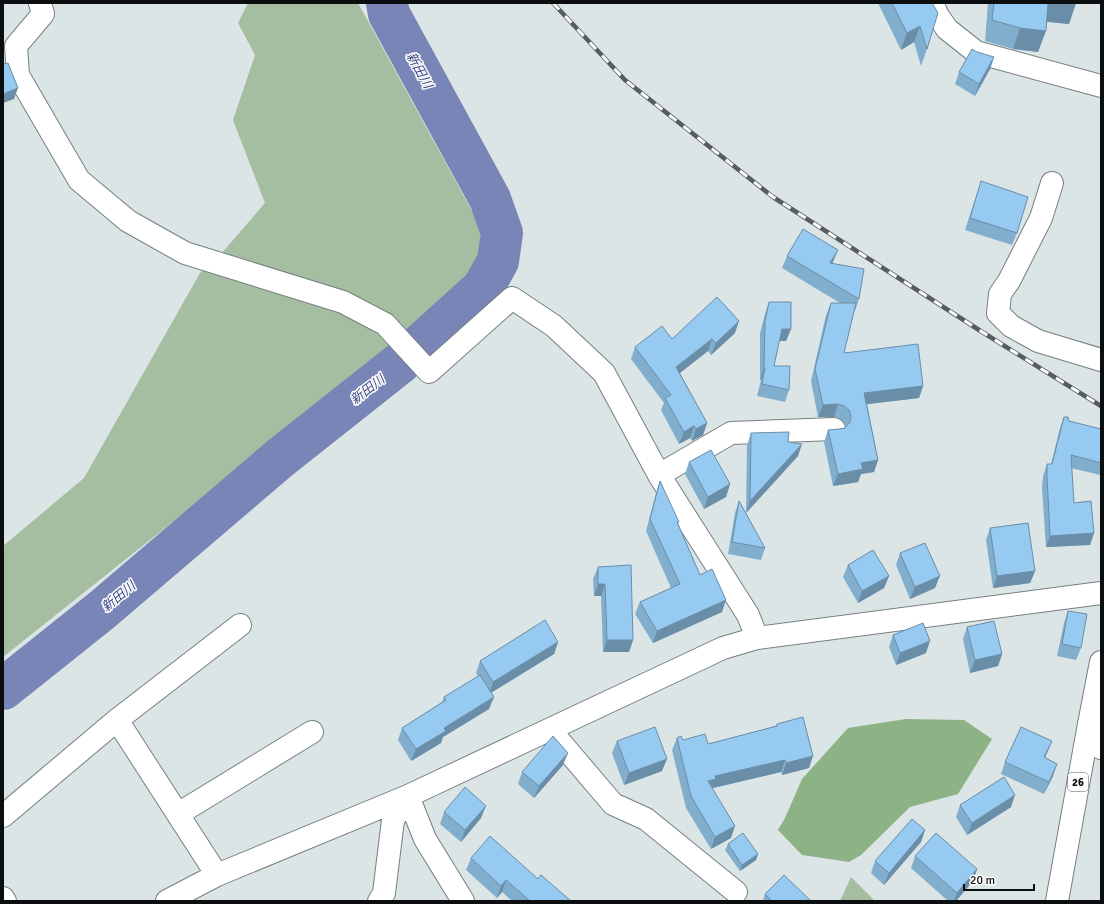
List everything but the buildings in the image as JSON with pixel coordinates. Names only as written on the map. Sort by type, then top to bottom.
[{"type":"street","points":[[40,3],[43,14],[16,46],[18,75],[79,180],[128,221],[186,253],[343,302],[386,324],[429,372],[512,298],[554,326],[604,373],[659,475],[748,614],[757,638]]},
{"type":"street","points":[[932,3],[938,16],[947,29],[976,52],[1101,86]]},
{"type":"street","points":[[1052,183],[1041,218],[1009,281],[1000,294],[998,313],[1011,326],[1038,341],[1101,360]]},
{"type":"street","points":[[659,475],[731,433],[834,429]]},
{"type":"street","points":[[168,901],[217,875],[408,796],[723,648],[757,638],[1101,593]]},
{"type":"street","points":[[3,816],[118,720],[240,625]]},
{"type":"street","name":"26","points":[[1057,901],[1101,662]]},
{"type":"street","points":[[118,720],[217,875]]},
{"type":"street","points":[[1089,724],[1101,748]]},
{"type":"street","points":[[550,730],[613,804],[646,819],[736,892]]},
{"type":"street","points":[[178,814],[312,732]]},
{"type":"street","points":[[379,901],[384,893],[393,820],[408,796]]},
{"type":"street","points":[[408,796],[425,839],[463,901]]},
{"type":"green space","points":[[248,3],[358,3],[478,222],[483,250],[470,285],[3,657],[3,546],[84,478],[200,273],[221,254],[265,203],[233,120],[255,55],[238,23]]},
{"type":"green space","points":[[906,719],[964,720],[992,739],[958,794],[910,807],[861,855],[849,862],[802,855],[778,830],[785,818],[802,779],[848,728]]},
{"type":"green space","points":[[851,877],[875,901],[840,901]]},
{"type":"waterway","name":"新田川","points":[[3,689],[102,610],[280,458],[400,363],[483,288],[498,261],[502,233],[490,199],[389,14],[387,3]]},
{"type":"railway","points":[[553,3],[625,80],[773,197],[979,330],[1101,406]]}]
